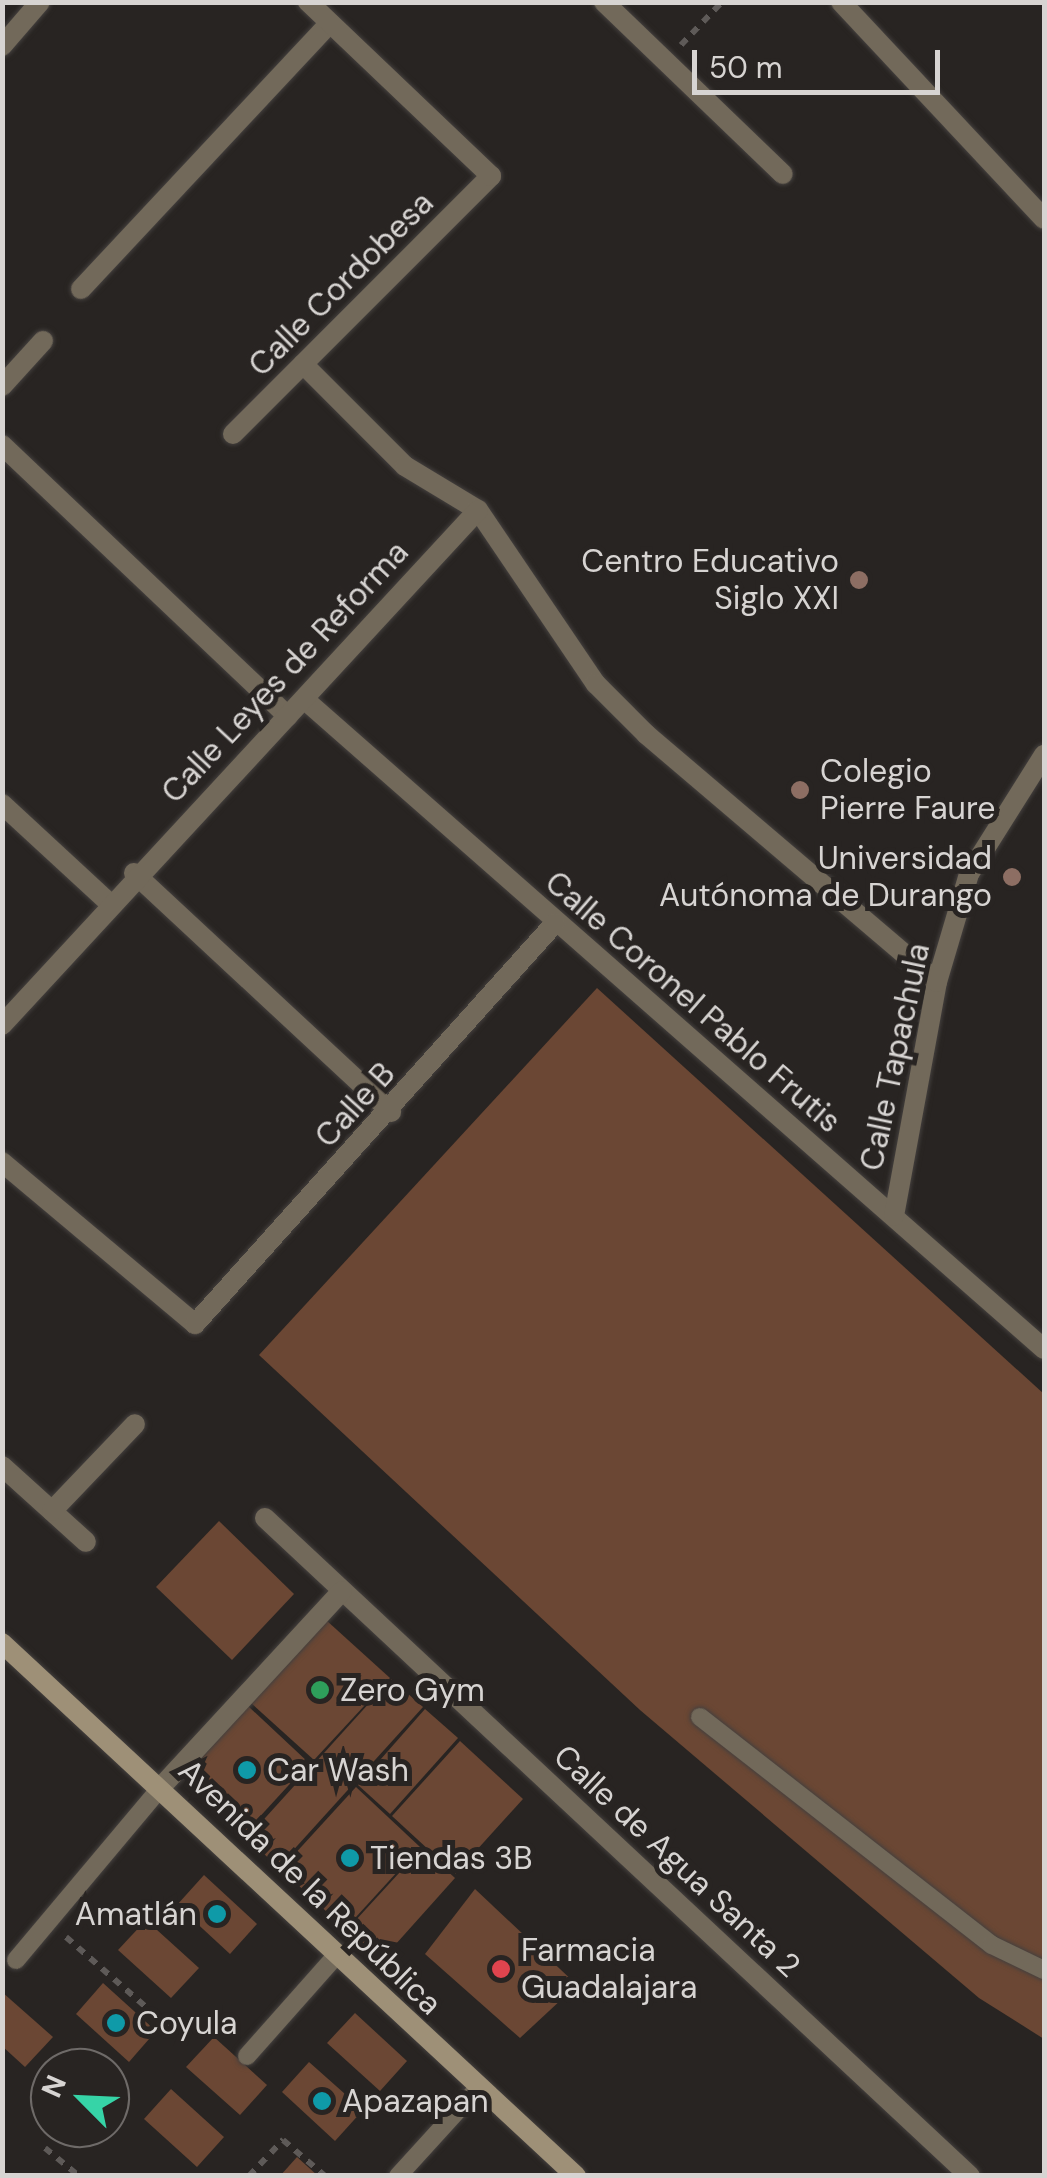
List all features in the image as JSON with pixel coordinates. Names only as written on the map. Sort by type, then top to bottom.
[{"type":"main road","name":"Avenida de la República","points":[[2,1643],[162,1786],[334,1958],[576,2176]]},
{"type":"street","points":[[2,46],[40,2]]},
{"type":"street","points":[[81,289],[330,23],[308,2]]},
{"type":"street","points":[[604,2],[783,174]]},
{"type":"street","points":[[841,2],[1044,220]]},
{"type":"street","name":"Calle Cordobesa","points":[[233,434],[491,176],[330,23]]},
{"type":"street","points":[[2,386],[43,341]]},
{"type":"street","points":[[303,364],[405,466],[478,510],[596,684],[937,982]]},
{"type":"street","points":[[2,445],[288,716]]},
{"type":"street","name":"Calle Leyes de Reforma","points":[[2,1025],[107,901],[288,716],[478,510]]},
{"type":"street","name":"Calle Coronel Pablo Frutis","points":[[304,698],[555,923],[1044,1349]]},
{"type":"street","name":"Calle Tapachula","points":[[894,1216],[937,982],[969,874],[1044,755]]},
{"type":"street","points":[[2,804],[107,901]]},
{"type":"street","points":[[134,873],[392,1112]]},
{"type":"street","name":"Calle B","points":[[2,1162],[195,1324],[392,1112],[555,923]]},
{"type":"street","points":[[52,1511],[135,1424]]},
{"type":"street","points":[[2,1466],[86,1542]]},
{"type":"street","name":"Calle de Agua Santa 2","points":[[265,1518],[970,2176]]},
{"type":"street","points":[[162,1786],[342,1591]]},
{"type":"lane","points":[[700,1717],[992,1945],[1044,1970]]},
{"type":"lane","points":[[16,1960],[44,1918],[162,1786]]},
{"type":"lane","points":[[247,2056],[334,1958]]},
{"type":"lane","points":[[398,2176],[479,2086]]},
{"type":"path","points":[[666,62],[722,2]]},
{"type":"path","points":[[44,1918],[170,2028]]},
{"type":"path","points":[[250,2176],[283,2140],[325,2176]]},
{"type":"path","points":[[46,2148],[78,2176]]},
{"type":"building","points":[[597,988],[1044,1394],[1044,2039],[979,1998],[640,1710],[259,1355]]},
{"type":"building","points":[[219,1521],[294,1594],[232,1660],[156,1587]]},
{"type":"building","name":"Zero Gym","points":[[326,1620],[390,1678],[314,1760],[250,1702]]},
{"type":"building","points":[[391,1679],[423,1707],[278,1867],[247,1838]]},
{"type":"building","name":"Car Wash","points":[[248,1706],[309,1763],[243,1835],[185,1777]]},
{"type":"building","points":[[425,1709],[458,1738],[390,1814],[358,1785]]},
{"type":"building","points":[[460,1741],[523,1799],[455,1874],[392,1816]]},
{"type":"building","name":"Tiendas 3B","points":[[356,1787],[420,1847],[345,1929],[281,1869]]},
{"type":"building","points":[[422,1848],[455,1878],[378,1964],[344,1933]]},
{"type":"building","name":"Amatlán","points":[[204,1875],[257,1924],[230,1954],[177,1905]]},
{"type":"building","name":"Farmacia Guadalajara","points":[[475,1889],[577,1985],[520,2038],[425,1954]]},
{"type":"building","points":[[146,1920],[199,1968],[171,1998],[118,1950]]},
{"type":"building","name":"Coyula","points":[[103,1983],[156,2031],[130,2061],[130,2048],[114,2048],[76,2014]]},
{"type":"building","points":[[2,1992],[53,2037],[43,2048],[30,2048],[30,2062],[25,2067],[2,2046]]},
{"type":"building","points":[[355,2013],[407,2061],[380,2091],[327,2043]]},
{"type":"building","points":[[214,2037],[267,2085],[240,2115],[186,2067]]},
{"type":"building","name":"Apazapan","points":[[309,2062],[363,2110],[335,2141],[282,2092]]},
{"type":"building","points":[[171,2089],[224,2137],[197,2167],[144,2119]]},
{"type":"building","points":[[297,2157],[318,2176],[280,2176]]},
{"type":"place","name":"Centro Educativo Siglo XXI","points":[[859,580]]},
{"type":"place","name":"Colegio Pierre Faure","points":[[800,790]]},
{"type":"place","name":"Universidad Autónoma de Durango","points":[[1012,877]]},
{"type":"place","name":"Zero Gym","points":[[320,1690]]},
{"type":"place","name":"Car Wash","points":[[247,1770]]},
{"type":"place","name":"Tiendas 3B","points":[[350,1858]]},
{"type":"place","name":"Amatlán","points":[[217,1914]]},
{"type":"place","name":"Farmacia Guadalajara","points":[[501,1969]]},
{"type":"place","name":"Coyula","points":[[116,2023]]},
{"type":"place","name":"Apazapan","points":[[322,2101]]}]
